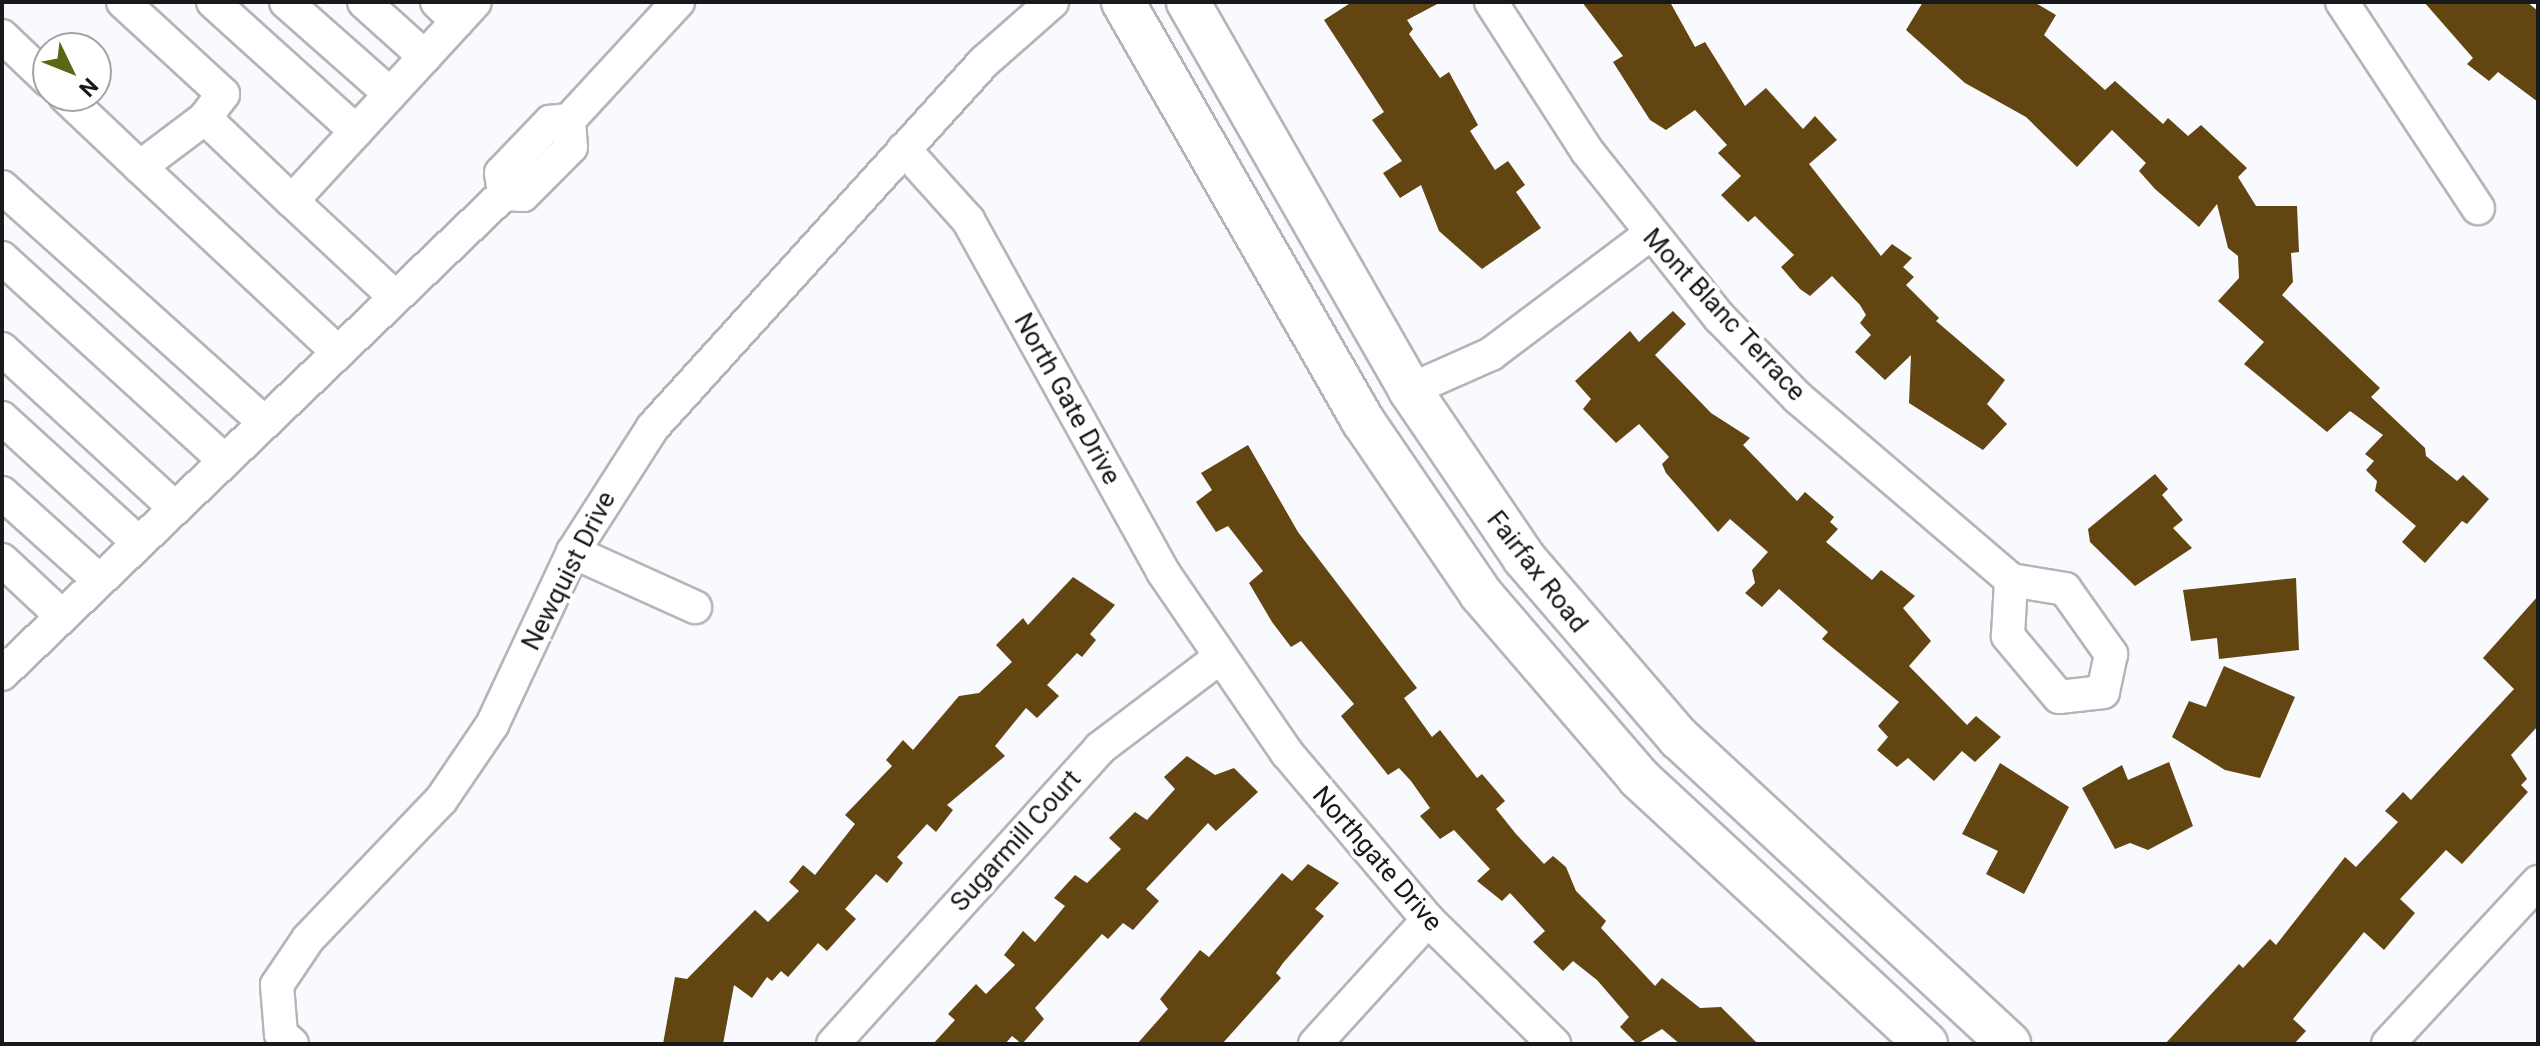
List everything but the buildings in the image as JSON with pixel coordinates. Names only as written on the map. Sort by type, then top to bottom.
[{"type":"main road","points":[[1123,2],[1363,421],[1481,594],[1639,778],[1926,1044]]},
{"type":"main road","points":[[1168,2],[1248,135],[1284,170]]},
{"type":"main road","name":"Fairfax Road","points":[[1188,2],[1410,390],[1524,558],[1620,675],[1761,817],[2009,1044]]},
{"type":"main road","points":[[1214,161],[1313,257],[1390,389],[1410,390]]},
{"type":"street","points":[[123,2],[223,94],[205,118],[140,167]]},
{"type":"street","points":[[213,2],[356,131]]},
{"type":"street","points":[[286,2],[390,94]]},
{"type":"street","points":[[364,2],[425,57]]},
{"type":"street","points":[[5,665],[62,616],[504,194],[501,173],[550,122],[569,120],[678,2]]},
{"type":"street","name":"Newquist Drive","points":[[287,1039],[277,985],[308,939],[441,800],[492,725],[573,552],[653,427],[984,62],[1052,2]]},
{"type":"street","name":"Mont Blanc Terrace","points":[[1491,2],[1649,235],[1797,397],[2011,580]]},
{"type":"street","points":[[2342,2],[2478,208]]},
{"type":"street","points":[[292,201],[425,57],[456,8]]},
{"type":"street","points":[[2,36],[32,65]]},
{"type":"street","points":[[82,112],[338,352]]},
{"type":"street","points":[[205,118],[395,297]]},
{"type":"street","name":"North Gate Drive","points":[[904,149],[968,220],[1163,572],[1219,658]]},
{"type":"street","points":[[2,187],[264,422]]},
{"type":"street","points":[[1410,390],[1491,354],[1649,235]]},
{"type":"street","points":[[2,258],[224,460]]},
{"type":"street","points":[[2,349],[174,507]]},
{"type":"street","points":[[2,418],[138,542]]},
{"type":"street","points":[[2,493],[99,580]]},
{"type":"street","points":[[573,552],[695,607]]},
{"type":"street","points":[[2,560],[62,616]]},
{"type":"street","name":"Northgate Drive","points":[[1219,658],[1287,753],[1428,920],[1554,1044]]},
{"type":"street","name":"Sugarmill Court","points":[[833,1044],[1100,748],[1219,658]]},
{"type":"street","points":[[2388,1044],[2538,882]]},
{"type":"street","points":[[1315,1044],[1428,920]]}]
